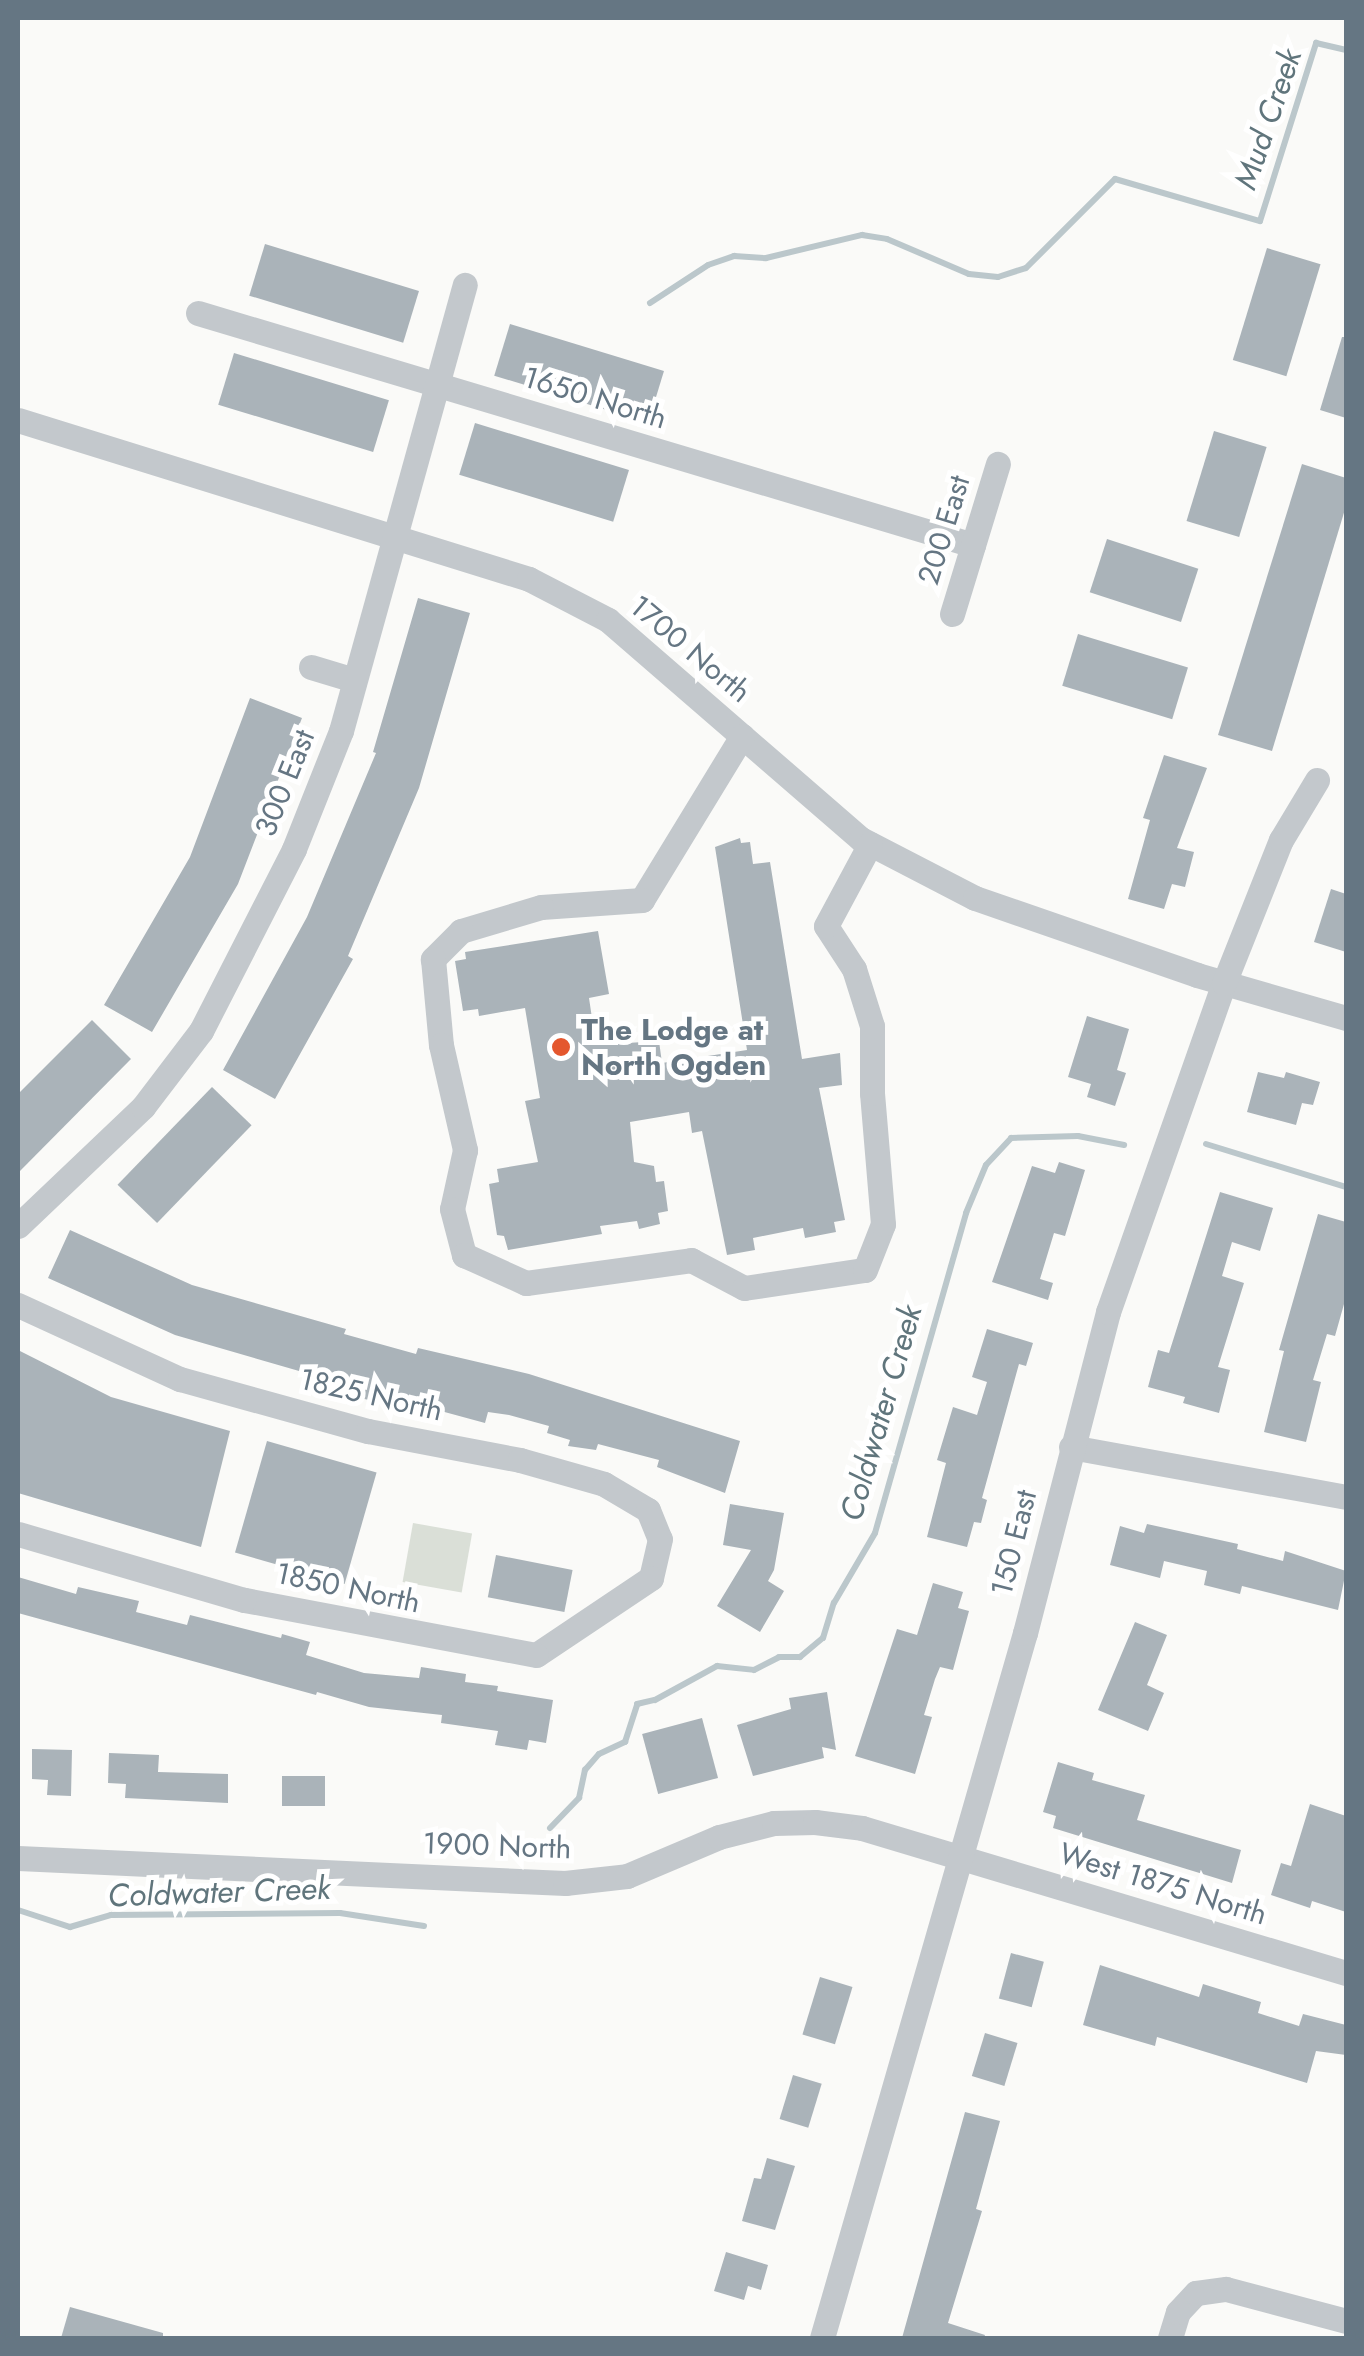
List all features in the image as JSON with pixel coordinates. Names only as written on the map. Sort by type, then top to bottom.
[{"type":"street","name":"300 East","points":[[18,1226],[143,1107],[200,1032],[294,849],[340,731],[466,285]]},
{"type":"street","name":"1650 North","points":[[198,313],[973,544]]},
{"type":"street","name":"1700 North","points":[[18,420],[529,579],[608,620],[870,844],[975,898],[1224,983],[1346,1018]]},
{"type":"street","name":"200 East","points":[[952,614],[998,464]]},
{"type":"street","points":[[311,667],[354,680]]},
{"type":"street","points":[[742,736],[642,900],[541,906],[462,931],[432,959],[441,1046],[465,1150],[452,1208],[464,1255],[526,1283],[691,1260],[744,1288],[865,1270],[884,1224],[872,1093],[872,1026],[854,969],[826,926],[870,844]]},
{"type":"street","name":"150 East","points":[[822,2338],[1025,1632],[1108,1312],[1224,983],[1282,840],[1317,780]]},
{"type":"street","name":"1825 North","points":[[18,1305],[180,1380],[368,1432],[520,1460],[604,1484],[648,1510],[660,1540],[650,1578]]},
{"type":"street","points":[[1070,1447],[1346,1497]]},
{"type":"street","name":"1850 North","points":[[18,1534],[244,1600],[536,1655],[650,1578]]},
{"type":"street","name":"1900 North","points":[[18,1858],[565,1883],[627,1876],[718,1837],[774,1822],[862,1828],[960,1857]]},
{"type":"street","name":"West 1875 North","points":[[960,1857],[1346,1973]]},
{"type":"street","points":[[1170,2338],[1178,2312],[1196,2292],[1226,2289],[1346,2321]]},
{"type":"shaded area","points":[[413,1523],[472,1533],[462,1593],[403,1582]]},
{"type":"building","points":[[265,244],[419,291],[403,343],[249,296]]},
{"type":"building","points":[[1267,248],[1321,264],[1286,376],[1233,360]]},
{"type":"building","points":[[510,324],[664,371],[648,423],[494,376]]},
{"type":"building","points":[[1342,337],[1346,337],[1346,418],[1320,410]]},
{"type":"building","points":[[234,353],[389,400],[373,452],[218,405]]},
{"type":"building","points":[[475,423],[629,470],[613,522],[459,475]]},
{"type":"building","points":[[1214,431],[1267,447],[1239,537],[1187,521]]},
{"type":"building","points":[[1302,464],[1346,478],[1346,506],[1272,751],[1218,735]]},
{"type":"building","points":[[1107,539],[1198,569],[1181,622],[1090,592]]},
{"type":"building","points":[[418,598],[470,613],[419,788],[348,956],[353,959],[275,1099],[223,1070],[307,917],[376,753],[373,752]]},
{"type":"building","points":[[1078,634],[1188,668],[1172,719],[1062,686]]},
{"type":"building","points":[[250,698],[302,718],[238,884],[152,1032],[104,1005],[190,857]]},
{"type":"building","points":[[1164,755],[1207,768],[1177,848],[1194,852],[1185,887],[1172,884],[1164,909],[1128,899],[1150,820],[1143,818]]},
{"type":"building","name":"The Lodge at North Ogden","points":[[740,838],[741,843],[750,842],[753,864],[770,862],[802,1059],[840,1053],[842,1085],[819,1088],[845,1220],[834,1222],[836,1232],[805,1238],[803,1228],[753,1238],[755,1250],[727,1255],[702,1131],[692,1133],[689,1112],[630,1122],[634,1162],[654,1166],[656,1182],[664,1181],[668,1211],[658,1213],[660,1224],[639,1229],[637,1221],[600,1226],[602,1234],[508,1250],[504,1236],[497,1235],[489,1184],[499,1182],[497,1169],[538,1162],[525,1101],[540,1098],[525,1008],[479,1016],[478,1009],[463,1011],[455,961],[466,959],[465,952],[598,931],[609,994],[589,998],[596,1045],[659,1041],[662,1063],[747,1050],[715,847]]},
{"type":"building","points":[[1331,889],[1346,894],[1346,952],[1314,942]]},
{"type":"building","points":[[1087,1016],[1129,1029],[1117,1070],[1126,1073],[1115,1106],[1087,1097],[1091,1084],[1068,1077]]},
{"type":"building","points":[[92,1020],[131,1059],[18,1173],[18,1094]]},
{"type":"building","points":[[1258,1072],[1284,1078],[1286,1072],[1320,1082],[1313,1105],[1302,1103],[1296,1125],[1247,1112]]},
{"type":"building","points":[[212,1087],[252,1125],[157,1223],[118,1185]]},
{"type":"building","points":[[1059,1162],[1085,1170],[1065,1236],[1054,1233],[1040,1279],[1053,1283],[1048,1300],[992,1282],[1032,1166],[1055,1173]]},
{"type":"building","points":[[1220,1192],[1273,1208],[1260,1251],[1232,1242],[1222,1276],[1244,1283],[1218,1367],[1230,1370],[1219,1413],[1183,1403],[1185,1397],[1148,1387],[1158,1350],[1169,1353]]},
{"type":"building","points":[[1318,1214],[1346,1222],[1346,1297],[1335,1336],[1327,1334],[1313,1380],[1321,1382],[1306,1442],[1264,1432],[1284,1351],[1279,1350]]},
{"type":"building","points":[[70,1230],[192,1285],[346,1329],[344,1334],[416,1354],[418,1348],[529,1374],[740,1441],[725,1493],[657,1467],[659,1460],[598,1444],[596,1450],[568,1446],[570,1440],[547,1433],[549,1426],[488,1412],[485,1423],[393,1398],[391,1404],[348,1396],[351,1386],[175,1335],[48,1278]]},
{"type":"building","points":[[987,1329],[1033,1343],[1026,1366],[1019,1364],[982,1498],[987,1500],[981,1523],[974,1522],[967,1547],[927,1537],[946,1463],[937,1460],[953,1407],[977,1415],[987,1382],[972,1377]]},
{"type":"building","points":[[18,1350],[111,1397],[230,1431],[201,1547],[18,1493]]},
{"type":"building","points":[[267,1441],[377,1472],[345,1584],[235,1553]]},
{"type":"building","points":[[730,1504],[784,1513],[774,1570],[768,1581],[784,1591],[760,1632],[717,1606],[751,1550],[723,1545]]},
{"type":"building","points":[[1147,1524],[1238,1544],[1237,1549],[1283,1561],[1285,1551],[1346,1571],[1338,1610],[1242,1586],[1240,1594],[1204,1585],[1207,1571],[1164,1561],[1160,1578],[1110,1565],[1120,1526],[1144,1533]]},
{"type":"building","points":[[496,1555],[573,1570],[564,1612],[488,1597]]},
{"type":"building","points":[[18,1577],[76,1594],[78,1587],[139,1601],[136,1612],[187,1625],[190,1615],[281,1638],[282,1634],[310,1642],[306,1655],[364,1673],[419,1678],[421,1667],[466,1674],[465,1682],[498,1686],[497,1691],[553,1700],[546,1743],[529,1740],[527,1750],[495,1745],[498,1731],[441,1723],[442,1715],[369,1707],[317,1692],[316,1695],[18,1613]]},
{"type":"building","points":[[933,1583],[963,1592],[958,1608],[969,1611],[953,1670],[940,1667],[935,1679],[924,1715],[932,1717],[915,1774],[855,1756],[897,1629],[917,1635]]},
{"type":"building","points":[[1135,1622],[1167,1635],[1147,1685],[1164,1693],[1148,1731],[1098,1710]]},
{"type":"building","points":[[827,1692],[836,1750],[822,1747],[824,1758],[753,1776],[737,1725],[791,1709],[789,1698]]},
{"type":"building","points":[[702,1718],[718,1778],[658,1794],[642,1734]]},
{"type":"building","points":[[32,1749],[72,1750],[71,1796],[47,1795],[48,1780],[32,1779]]},
{"type":"building","points":[[109,1753],[159,1755],[158,1772],[228,1774],[228,1803],[125,1798],[126,1784],[108,1783]]},
{"type":"building","points":[[1058,1762],[1094,1773],[1092,1780],[1145,1795],[1137,1820],[1241,1850],[1232,1883],[1053,1828],[1056,1816],[1043,1812]]},
{"type":"building","points":[[282,1776],[325,1776],[325,1806],[282,1806]]},
{"type":"building","points":[[1310,1804],[1346,1816],[1346,1912],[1312,1901],[1310,1908],[1271,1895],[1281,1863],[1291,1866]]},
{"type":"building","points":[[1011,1953],[1044,1962],[1032,2007],[999,1998]]},
{"type":"building","points":[[1100,1965],[1199,1997],[1203,1984],[1261,2002],[1258,2013],[1299,2026],[1303,2014],[1346,2025],[1346,2055],[1316,2051],[1307,2083],[1157,2037],[1155,2046],[1083,2025]]},
{"type":"building","points":[[820,1977],[853,1987],[835,2044],[802,2034]]},
{"type":"building","points":[[985,2033],[1018,2043],[1004,2086],[972,2076]]},
{"type":"building","points":[[793,2075],[822,2084],[808,2128],[780,2119]]},
{"type":"building","points":[[965,2112],[1000,2121],[976,2209],[982,2211],[948,2323],[985,2335],[902,2338]]},
{"type":"building","points":[[767,2158],[795,2166],[775,2230],[742,2221],[754,2178],[761,2179]]},
{"type":"building","points":[[726,2252],[768,2265],[761,2290],[748,2286],[744,2300],[714,2291]]},
{"type":"building","points":[[70,2307],[163,2333],[163,2338],[61,2338]]},
{"type":"waterway","name":"Mud Creek","points":[[650,303],[708,265],[734,256],[766,258],[862,235],[887,239],[969,274],[998,277],[1026,268],[1115,179],[1260,221],[1316,43],[1346,50]]},
{"type":"waterway","name":"Coldwater Creek","points":[[550,1828],[579,1798],[585,1770],[599,1754],[625,1742],[637,1704],[655,1700],[717,1666],[754,1670],[779,1657],[800,1657],[823,1638],[834,1603],[875,1533],[966,1213],[986,1165],[1011,1138],[1078,1136],[1124,1145]]},
{"type":"waterway","name":"Coldwater Creek","points":[[1206,1144],[1346,1187]]},
{"type":"waterway","name":"Coldwater Creek","points":[[18,1910],[70,1927],[111,1915],[340,1913],[424,1926]]},
{"type":"place","name":"The Lodge at North Ogden","points":[[561,1047]]}]
